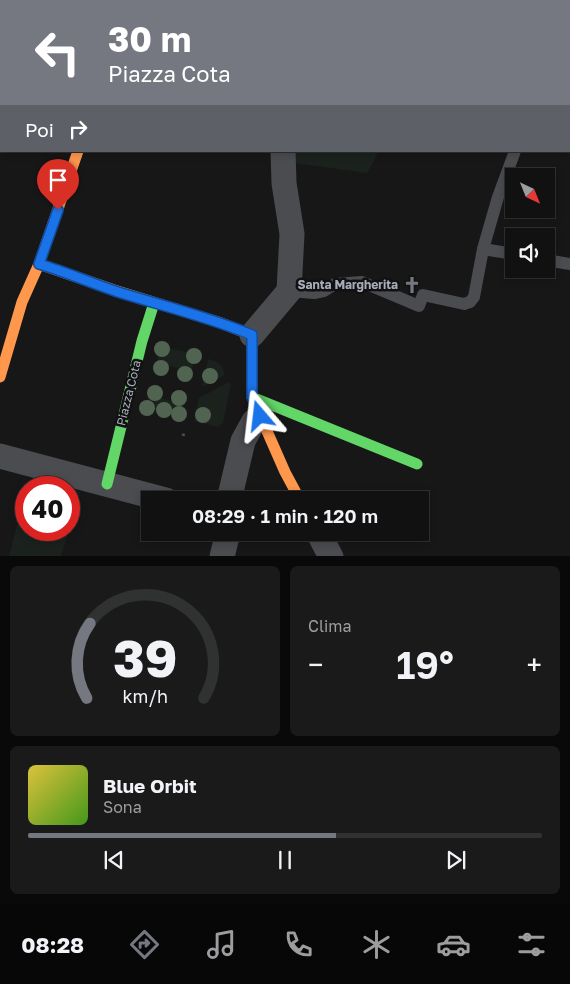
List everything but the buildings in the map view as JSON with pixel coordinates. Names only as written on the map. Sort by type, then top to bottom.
[{"type":"street","points":[[1,367],[22,302],[39,264],[78,152]]},
{"type":"street","points":[[231,491],[243,441],[254,421],[256,407],[252,335],[289,291],[292,234],[284,183],[283,152]]},
{"type":"street","points":[[39,264],[55,268],[103,287],[204,317],[252,335]]},
{"type":"street","name":"Piazza Cota","points":[[107,484],[142,341],[154,303]]},
{"type":"street","points":[[256,407],[417,464]]},
{"type":"street","points":[[256,407],[295,491]]},
{"type":"street","points":[[0,456],[141,494]]},
{"type":"street","points":[[222,556],[226,541]]},
{"type":"street","points":[[323,541],[331,556]]},
{"type":"lane","points":[[289,291],[314,293],[324,291],[336,284],[362,282],[419,306],[424,295],[468,304],[474,297],[483,249],[498,197],[516,152]]},
{"type":"lane","points":[[483,249],[505,253]]},
{"type":"lane","points":[[555,262],[570,264]]},
{"type":"shaded area","points":[[293,152],[378,152],[367,173],[294,163]]},
{"type":"shaded area","points":[[160,346],[196,354],[190,378],[186,377],[187,370],[161,364],[159,371],[155,370]]},
{"type":"shaded area","points":[[208,359],[219,364],[223,368],[225,375],[202,387]]},
{"type":"shaded area","points":[[229,382],[231,384],[223,423],[218,427],[194,421],[199,398]]},
{"type":"shaded area","points":[[150,389],[154,390],[153,396],[179,403],[181,396],[185,397],[181,416],[146,408]]},
{"type":"shaded area","points":[[15,533],[15,541],[66,541],[61,556],[9,556]]},
{"type":"traffic: fast","points":[[107,484],[142,341],[154,303]]},
{"type":"traffic: fast","points":[[252,397],[417,464]]},
{"type":"traffic: slow","points":[[0,377],[22,302],[39,264],[78,152]]},
{"type":"traffic: slow","points":[[39,264],[114,290],[218,322],[252,335],[252,397],[295,491]]},
{"type":"place","name":"Santa Margherita","points":[[412,285]]},
{"type":"route","points":[[58,210],[39,264],[55,268],[103,287],[204,317],[252,335],[252,397],[260,416]]}]
